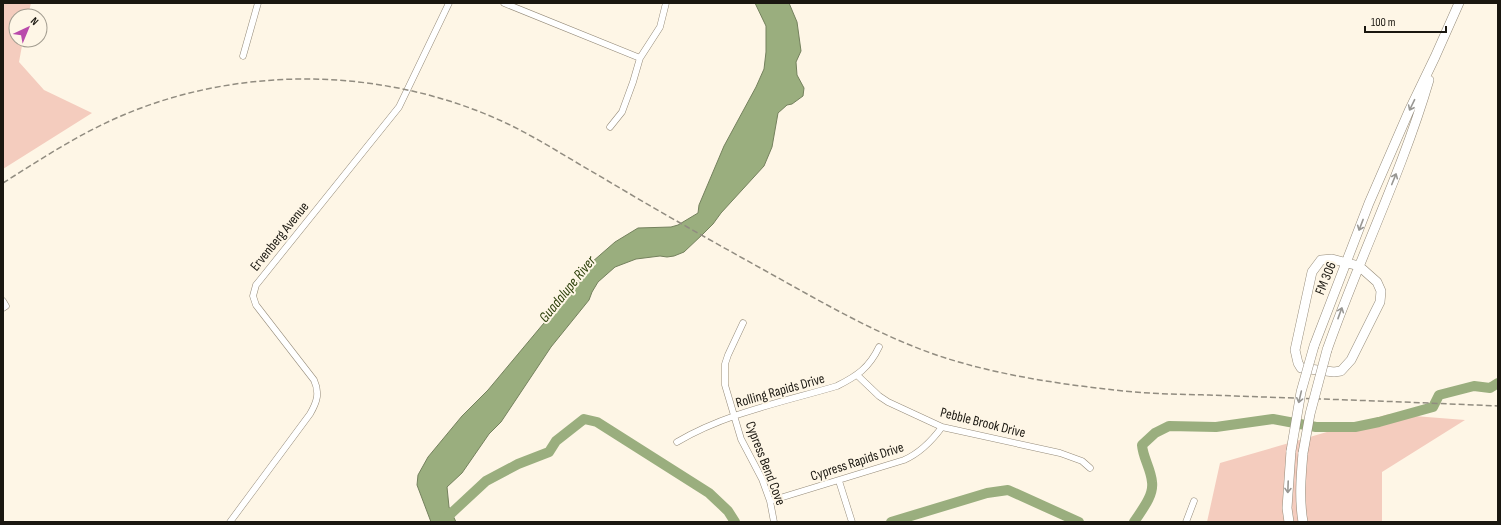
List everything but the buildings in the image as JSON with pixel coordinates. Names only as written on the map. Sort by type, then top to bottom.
[{"type":"main road","name":"FM 306","points":[[1289,522],[1287,508],[1291,451],[1301,392],[1314,346],[1369,203],[1406,117],[1436,57],[1459,3]]},
{"type":"main road","name":"FM 306","points":[[1303,522],[1300,506],[1304,453],[1310,414],[1327,350],[1346,297],[1419,116],[1436,57]]},
{"type":"main road","points":[[1320,260],[1332,260],[1359,266],[1377,282],[1381,291],[1380,302],[1351,360],[1341,371],[1334,372],[1301,368],[1298,363],[1295,350],[1312,272],[1320,260]]},
{"type":"street","points":[[243,56],[258,3]]},
{"type":"street","name":"Ervenberg Avenue","points":[[230,522],[310,414],[317,400],[317,386],[314,380],[256,305],[253,296],[256,285],[399,107],[449,3]]},
{"type":"street","points":[[504,3],[640,58]]},
{"type":"street","points":[[610,127],[622,112],[640,58],[660,27],[666,3]]},
{"type":"street","name":"Cypress Bend Cove","points":[[743,322],[725,364],[725,385],[741,439],[762,479],[770,501],[774,522]]},
{"type":"street","name":"Rolling Rapids Drive","points":[[677,442],[700,429],[734,416],[837,386],[857,375],[874,359],[879,347]]},
{"type":"street","name":"Pebble Brook Drive","points":[[857,375],[878,396],[942,427],[1060,453],[1082,461],[1090,468]]},
{"type":"street","name":"Cypress Rapids Drive","points":[[770,501],[904,460],[927,446],[942,427]]},
{"type":"street","points":[[839,481],[852,522]]},
{"type":"street","points":[[1186,522],[1194,501]]},
{"type":"shaded area","points":[[3,3],[31,3],[30,8],[8,8],[8,48],[22,48],[19,62],[44,90],[92,113],[3,169]]},
{"type":"shaded area","points":[[755,3],[789,3],[797,22],[801,51],[796,62],[797,75],[804,88],[803,96],[792,104],[787,105],[778,113],[772,147],[764,166],[721,213],[713,224],[684,252],[674,256],[636,259],[615,267],[598,282],[589,300],[551,347],[501,422],[489,434],[462,473],[447,487],[449,507],[456,522],[431,522],[417,485],[418,475],[428,457],[462,416],[488,390],[564,299],[592,262],[615,242],[638,228],[671,227],[678,225],[698,213],[699,205],[724,146],[764,69],[766,52],[766,26]]},
{"type":"shaded area","points":[[1389,414],[1465,420],[1382,472],[1382,522],[1207,522],[1220,463]]},
{"type":"waterway","points":[[1134,522],[1149,498],[1152,487],[1151,477],[1142,445],[1155,433],[1169,426],[1216,427],[1273,419],[1316,427],[1355,427],[1433,407],[1439,395],[1474,386],[1490,388],[1498,383]]},
{"type":"waterway","points":[[444,520],[486,481],[518,464],[549,452],[556,441],[584,419],[597,422],[709,493],[728,511],[735,522]]},
{"type":"waterway","points":[[891,522],[987,493],[1008,490],[1079,522]]},
{"type":"railway","points":[[3,183],[60,147],[105,123],[167,99],[216,87],[265,81],[315,79],[365,83],[414,91],[462,105],[508,124],[837,311],[913,346],[966,364],[1040,380],[1130,392],[1498,406]]},
{"type":"water label","name":"Guadalupe River","points":[[567,289]]}]
